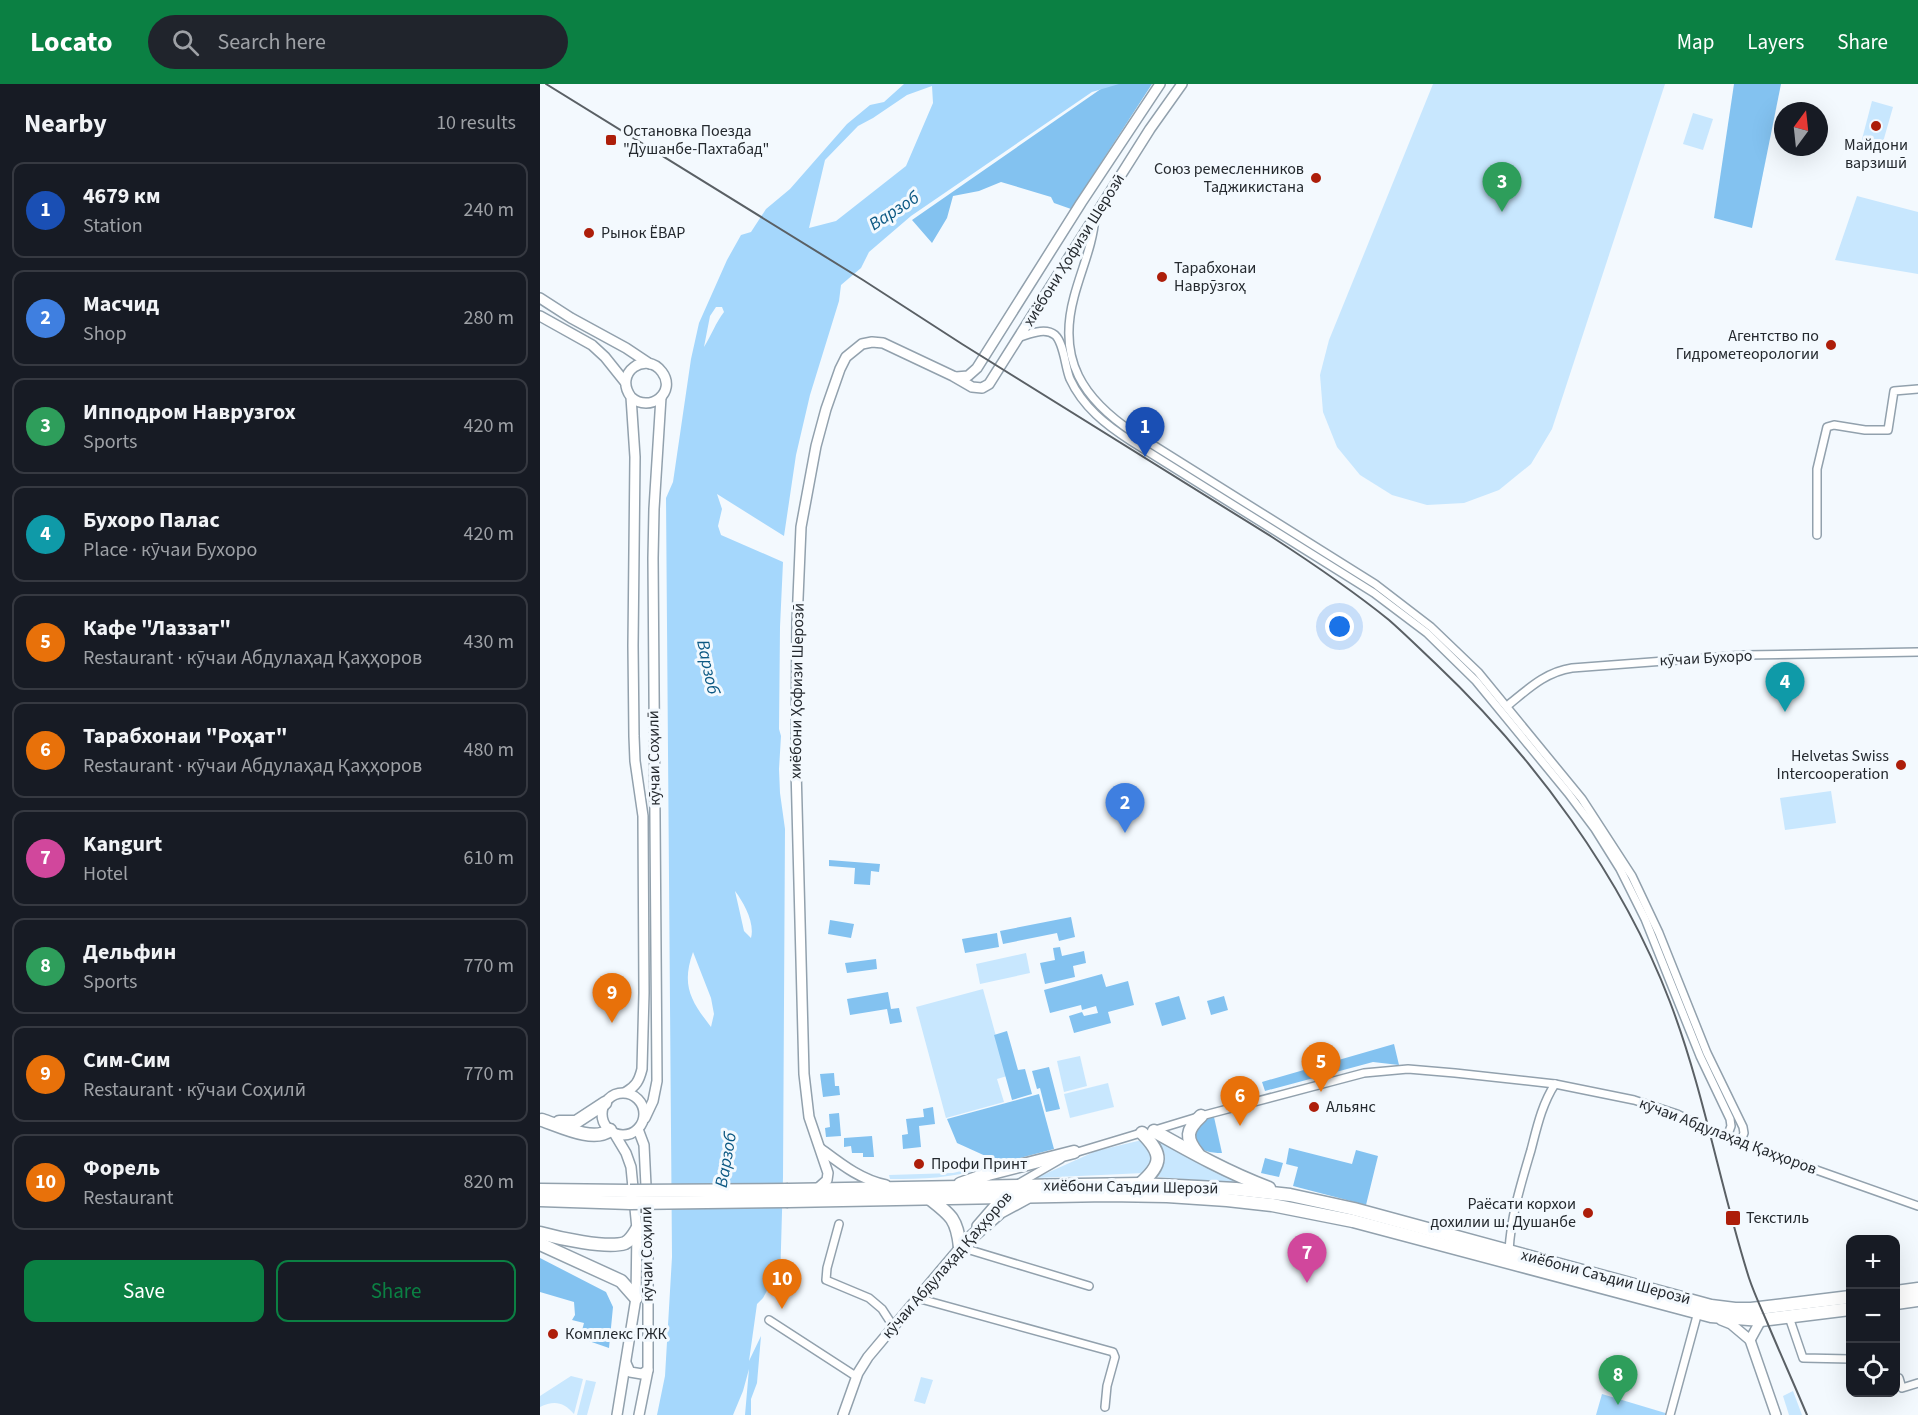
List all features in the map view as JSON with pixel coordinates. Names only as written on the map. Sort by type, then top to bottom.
[{"type":"highway","points":[[541,1119],[576,1122],[605,1102]]},
{"type":"highway","points":[[1198,1155],[1189,1143],[1188,1134],[1193,1123],[1201,1116]]},
{"type":"highway","points":[[541,1119],[593,1136],[612,1132]]},
{"type":"highway","points":[[1148,1132],[1257,1184],[1290,1195]]},
{"type":"highway","points":[[1140,1184],[1150,1175],[1158,1161],[1158,1153],[1148,1132]]},
{"type":"highway","points":[[951,1187],[999,1171],[1074,1152]]},
{"type":"highway","name":"хиёбони Саъдии Шерозӣ","points":[[541,1198],[897,1194],[951,1187],[1140,1184],[1215,1188],[1290,1195],[1354,1209],[1727,1309],[1758,1308],[1846,1298]]},
{"type":"highway","name":"хиёбони Саъдии Шерозӣ","points":[[788,1196],[817,1190],[929,1198],[1167,1196],[1227,1200],[1272,1205],[1353,1221],[1711,1316],[1761,1320],[1846,1310]]},
{"type":"highway","points":[[960,1247],[1000,1212],[1029,1196]]},
{"type":"highway","points":[[929,1198],[946,1211],[958,1227],[960,1247]]},
{"type":"highway","points":[[540,1233],[605,1245],[628,1241],[637,1229]]},
{"type":"highway","points":[[540,1244],[621,1281],[636,1298]]},
{"type":"highway","points":[[1900,1291],[1918,1289]]},
{"type":"highway","points":[[1900,1302],[1918,1300]]},
{"type":"main road","name":"хиёбони Ҳофизи Шерозӣ","points":[[953,376],[965,378],[977,368],[1081,203],[1160,84]]},
{"type":"main road","name":"хиёбони Ҳофизи Шерозӣ","points":[[817,1190],[827,1180],[828,1173],[814,1135],[806,1098],[798,889],[797,622],[803,516],[810,473],[826,409],[846,357],[855,348],[872,342],[883,343],[972,387],[988,386],[1150,129],[1182,84]]},
{"type":"main road","points":[[1081,203],[1096,215]]},
{"type":"main road","name":"кӯчаи Соҳилӣ","points":[[540,298],[657,367],[665,377],[665,390],[661,397],[653,558],[657,1081],[653,1101],[645,1118]]},
{"type":"main road","name":"кӯчаи Соҳилӣ","points":[[540,316],[592,345],[610,362],[625,382],[626,390],[631,398],[635,458],[634,736],[635,761],[643,816],[644,993],[642,1070],[635,1087],[626,1092]]},
{"type":"main road","points":[[625,382],[633,367],[650,364]]},
{"type":"main road","points":[[631,398],[646,404],[661,397]]},
{"type":"main road","points":[[634,559],[653,558]]},
{"type":"main road","points":[[626,1092],[637,1097],[644,1106],[645,1118],[638,1129],[626,1135],[612,1132],[606,1126],[602,1114],[605,1102],[610,1096],[626,1092]]},
{"type":"main road","name":"кӯчаи Соҳилӣ","points":[[638,1129],[644,1145],[648,1227],[648,1370],[639,1415]]},
{"type":"main road","name":"кӯчаи Соҳилӣ","points":[[612,1132],[626,1153],[631,1167],[637,1229],[636,1298],[618,1414]]},
{"type":"main road","points":[[821,1149],[854,1173],[897,1194]]},
{"type":"main road","name":"кӯчаи Абдулаҳад Қаҳҳоров","points":[[843,1415],[857,1377],[868,1357],[1002,1197],[1014,1186]]},
{"type":"main road","points":[[1711,1316],[1731,1324],[1750,1340],[1776,1415]]},
{"type":"main road","points":[[1750,1340],[1761,1320]]},
{"type":"main road","points":[[626,1364],[630,1372],[642,1374],[648,1370]]},
{"type":"street","points":[[1096,215],[1093,237],[1072,306],[1070,345],[1074,368],[1088,394],[1100,408],[1178,466]]},
{"type":"street","points":[[1020,337],[1043,331],[1055,335],[1079,395],[1090,409],[1117,432],[1366,578],[1417,615],[1465,658],[1507,706],[1588,807],[1637,885],[1663,941],[1707,1053],[1743,1127],[1744,1133],[1740,1143]]},
{"type":"street","points":[[1817,535],[1816,475],[1827,427],[1834,425],[1888,430],[1894,390],[1918,389]]},
{"type":"street","points":[[1268,521],[1410,619],[1445,649],[1495,703],[1572,798],[1615,861],[1641,908],[1700,1056],[1729,1116],[1731,1126],[1727,1137]]},
{"type":"street","name":"кӯчаи Бухоро","points":[[1507,706],[1547,675],[1572,668],[1759,655],[1918,651]]},
{"type":"street","name":"кӯчаи Абдулаҳад Қаҳҳоров","points":[[1014,1186],[1074,1152],[1364,1072],[1412,1069],[1554,1084],[1634,1100],[1677,1114],[1740,1143],[1918,1206]]},
{"type":"street","points":[[1509,1251],[1510,1224],[1519,1190],[1545,1099],[1554,1084]]},
{"type":"street","points":[[839,1224],[826,1280],[869,1298],[882,1309],[893,1326]]},
{"type":"street","points":[[960,1247],[1089,1286]]},
{"type":"street","points":[[917,1298],[1113,1352],[1115,1357],[1107,1386],[1105,1407]]},
{"type":"street","points":[[1671,1415],[1698,1312]]},
{"type":"street","points":[[1789,1317],[1803,1358],[1846,1359]]},
{"type":"street","points":[[769,1320],[857,1377]]},
{"type":"street","points":[[1900,1381],[1902,1388],[1918,1383]]},
{"type":"shaded area","points":[[1108,84],[1152,84],[1071,209],[1054,203],[1051,197],[1001,182],[979,191],[953,196],[947,218],[932,243],[912,220]]},
{"type":"shaded area","points":[[1433,84],[1665,84],[1552,429],[1531,464],[1499,490],[1464,503],[1427,505],[1392,495],[1360,475],[1337,447],[1323,412],[1320,375],[1329,340]]},
{"type":"shaded area","points":[[1734,84],[1781,84],[1777,102],[1774,102],[1774,119],[1752,228],[1714,218]]},
{"type":"shaded area","name":"Майдони варзишӣ","points":[[1872,101],[1893,107],[1881,149],[1861,143]]},
{"type":"shaded area","points":[[1693,113],[1713,119],[1703,150],[1683,144]]},
{"type":"shaded area","points":[[1857,196],[1918,212],[1918,274],[1835,260]]},
{"type":"shaded area","points":[[1831,791],[1836,823],[1785,830],[1780,798]]},
{"type":"shaded area","points":[[829,860],[880,864],[879,872],[871,871],[870,885],[854,884],[855,868],[829,866]]},
{"type":"shaded area","points":[[1071,917],[1075,937],[1059,941],[1057,933],[1003,944],[1000,931]]},
{"type":"shaded area","points":[[830,920],[854,924],[851,938],[828,934]]},
{"type":"shaded area","points":[[997,933],[999,947],[965,953],[962,939]]},
{"type":"shaded area","points":[[1060,947],[1062,956],[1084,951],[1086,963],[1073,966],[1075,977],[1045,984],[1040,963],[1055,960],[1053,948]]},
{"type":"shaded area","points":[[1026,953],[1030,973],[980,984],[976,964]]},
{"type":"shaded area","points":[[876,959],[877,969],[847,973],[845,963]]},
{"type":"shaded area","points":[[1102,974],[1106,987],[1128,981],[1134,1005],[1108,1012],[1111,1023],[1074,1033],[1069,1016],[1082,1012],[1084,1016],[1098,1013],[1096,1006],[1082,1010],[1081,1005],[1050,1013],[1044,990]]},
{"type":"shaded area","points":[[983,989],[1007,1076],[997,1079],[1004,1102],[946,1118],[916,1007]]},
{"type":"shaded area","points":[[888,992],[891,1009],[899,1008],[902,1022],[890,1024],[887,1009],[850,1015],[847,999]]},
{"type":"shaded area","points":[[1179,996],[1186,1019],[1162,1026],[1155,1003]]},
{"type":"shaded area","points":[[1224,996],[1228,1010],[1211,1015],[1207,1001]]},
{"type":"shaded area","points":[[1007,1031],[1018,1070],[1025,1069],[1032,1094],[1012,1100],[994,1035]]},
{"type":"shaded area","points":[[1394,1044],[1399,1065],[1373,1062],[1265,1091],[1262,1082]]},
{"type":"shaded area","points":[[1080,1056],[1087,1086],[1064,1092],[1057,1061]]},
{"type":"shaded area","points":[[1049,1067],[1060,1109],[1046,1112],[1040,1088],[1037,1089],[1032,1071]]},
{"type":"shaded area","points":[[834,1073],[835,1086],[839,1086],[840,1095],[823,1097],[820,1074]]},
{"type":"shaded area","points":[[1108,1083],[1114,1107],[1070,1118],[1064,1094]]},
{"type":"shaded area","points":[[1039,1094],[1054,1149],[1001,1163],[957,1143],[947,1119]]},
{"type":"shaded area","points":[[933,1107],[935,1124],[919,1126],[921,1147],[903,1149],[902,1135],[908,1134],[906,1119],[924,1117],[923,1109]]},
{"type":"shaded area","points":[[839,1113],[841,1136],[826,1137],[825,1128],[830,1127],[829,1114]]},
{"type":"shaded area","points":[[1214,1117],[1222,1153],[1206,1151],[1193,1142],[1199,1125]]},
{"type":"shaded area","points":[[872,1136],[874,1157],[863,1157],[863,1153],[852,1153],[851,1146],[844,1147],[844,1138]]},
{"type":"shaded area","points":[[1156,1139],[1247,1184],[1158,1177],[1165,1157]]},
{"type":"shaded area","points":[[1142,1140],[1146,1142],[1154,1161],[1144,1173],[1036,1178],[1096,1151]]},
{"type":"shaded area","points":[[1289,1148],[1352,1164],[1356,1150],[1378,1156],[1366,1205],[1293,1186],[1298,1167],[1286,1164]]},
{"type":"shaded area","points":[[1265,1158],[1283,1163],[1279,1177],[1261,1173]]},
{"type":"shaded area","points":[[981,1166],[983,1169],[937,1177],[890,1179],[889,1175],[953,1173]]},
{"type":"shaded area","points":[[540,1258],[606,1292],[613,1307],[609,1348],[580,1338],[584,1323],[572,1320],[575,1315],[574,1302],[540,1292]]},
{"type":"shaded area","points":[[571,1376],[583,1379],[574,1414],[558,1403],[540,1407],[540,1396]]},
{"type":"shaded area","points":[[921,1377],[933,1380],[925,1404],[914,1401]]},
{"type":"shaded area","points":[[586,1380],[596,1382],[587,1415],[577,1415]]},
{"type":"shaded area","points":[[1793,1391],[1802,1415],[1789,1415],[1783,1396]]},
{"type":"water","name":"Варзоб","points":[[904,84],[1119,84],[1092,92],[911,216],[869,252],[861,268],[841,285],[839,301],[810,395],[796,455],[784,536],[717,494],[722,509],[718,526],[721,535],[783,562],[779,729],[781,736],[780,793],[785,829],[783,1177],[780,1283],[770,1285],[757,1304],[749,1361],[761,1336],[757,1383],[751,1399],[751,1415],[745,1415],[749,1369],[733,1415],[657,1415],[665,1376],[672,1257],[666,498],[673,482],[691,359],[699,323],[727,260],[741,235],[751,232],[766,209],[790,189],[847,124],[870,105],[884,102]],"holes":[[[932,86],[933,103],[906,166],[836,221],[809,228],[825,160],[858,126],[907,95]],[[716,307],[722,307],[724,312],[704,347],[710,316]],[[735,891],[750,920],[751,938],[744,931]],[[693,952],[711,998],[714,1014],[711,1027],[693,1001],[688,984]]]},
{"type":"water","points":[[1602,1394],[1672,1415],[1596,1415]]},
{"type":"railway","points":[[546,84],[1272,537],[1346,587],[1389,620],[1472,700],[1507,738],[1571,820],[1627,909],[1650,955],[1670,1002],[1693,1070],[1749,1278],[1807,1415]]},
{"type":"place","name":"Майдони варзишӣ","points":[[1876,126]]},
{"type":"place","name":"Остановка Поезда \"Душанбе-Пахтабад\"","points":[[611,140]]},
{"type":"place","name":"Союз ремесленников Таджикистана","points":[[1316,178]]},
{"type":"place","name":"Ипподром Наврузгох","points":[[1502,212]]},
{"type":"place","name":"Рынок ЁВАР","points":[[589,233]]},
{"type":"place","name":"Тарабхонаи Наврӯзгоҳ","points":[[1162,277]]},
{"type":"place","name":"Агентство по Гидрометеорологии","points":[[1831,345]]},
{"type":"place","name":"4679 км","points":[[1145,457]]},
{"type":"place","name":"Бухоро Палас","points":[[1785,712]]},
{"type":"place","name":"Helvetas Swiss Intercooperation","points":[[1901,765]]},
{"type":"place","name":"Масчид","points":[[1125,833]]},
{"type":"place","name":"Сим-Сим","points":[[612,1023]]},
{"type":"place","name":"Кафе \"Лаззат\"","points":[[1321,1092]]},
{"type":"place","name":"Альянс","points":[[1314,1107]]},
{"type":"place","name":"Тарабхонаи \"Роҳат\"","points":[[1240,1126]]},
{"type":"place","name":"Профи Принт","points":[[919,1164]]},
{"type":"place","name":"Раёсати корхои дохилии ш. Душанбе","points":[[1588,1213]]},
{"type":"place","name":"Текстиль","points":[[1733,1218]]},
{"type":"place","name":"Kangurt","points":[[1307,1283]]},
{"type":"place","name":"Форель","points":[[782,1309]]},
{"type":"place","name":"Комплекс ГЖК","points":[[553,1334]]},
{"type":"place","name":"Дельфин","points":[[1618,1405]]}]
